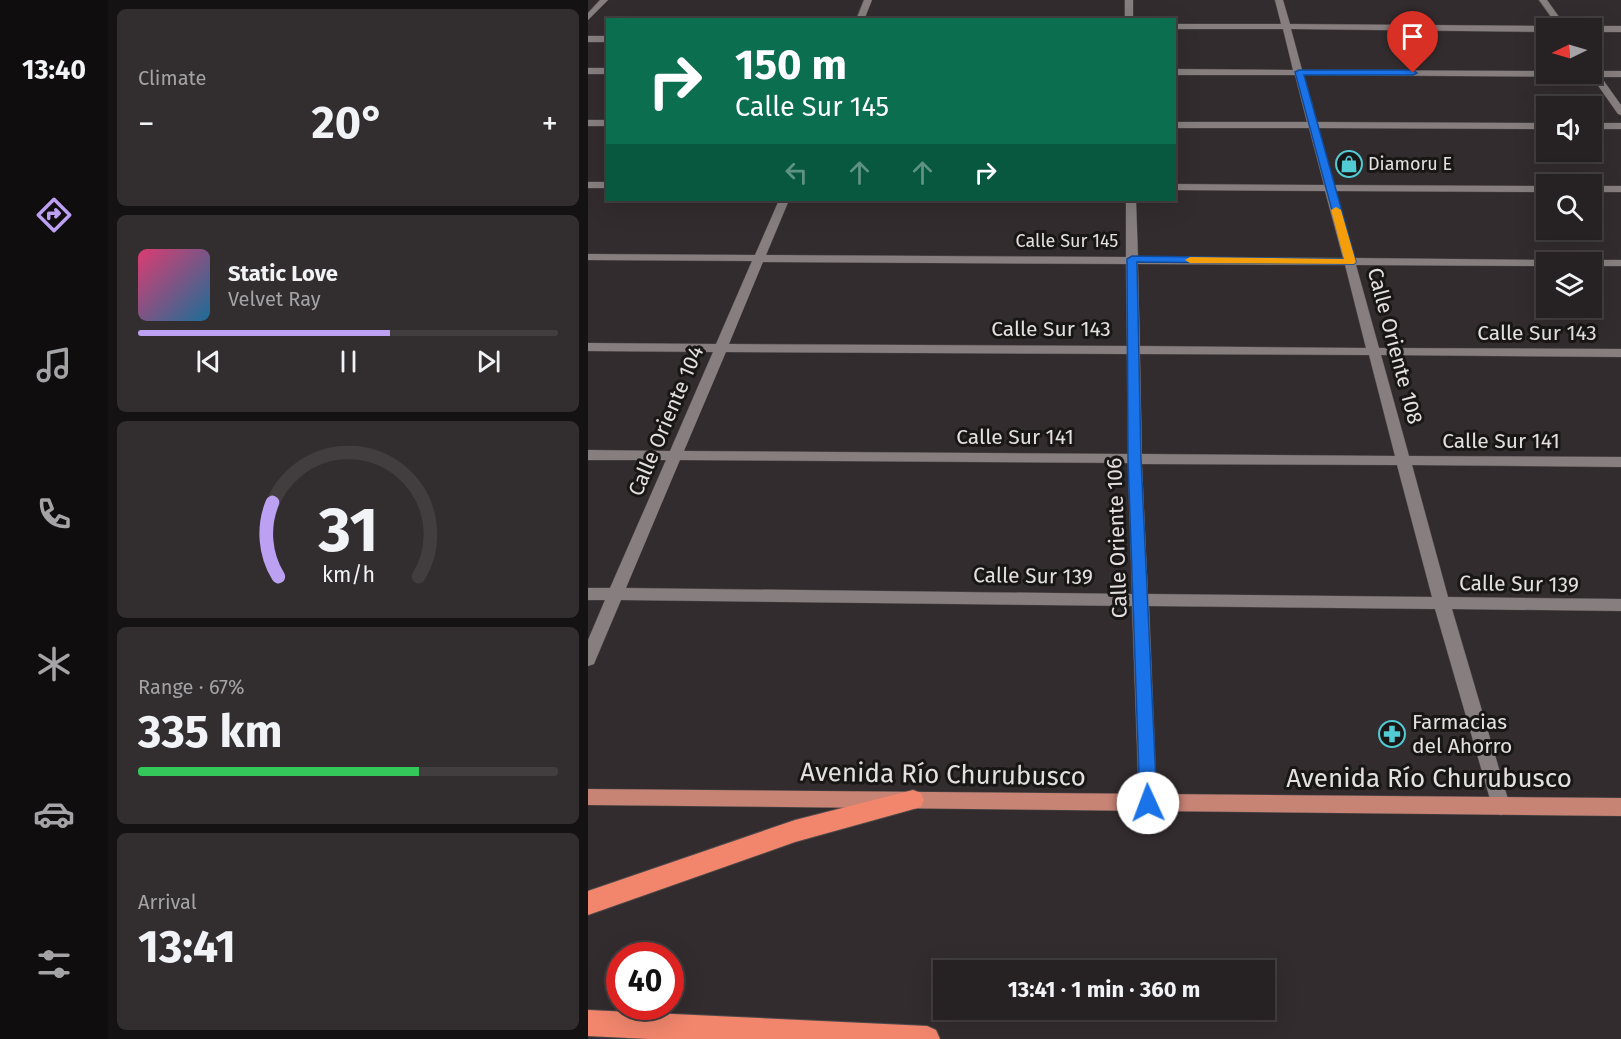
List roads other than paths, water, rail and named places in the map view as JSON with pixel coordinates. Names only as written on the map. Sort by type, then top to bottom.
[{"type":"highway","points":[[588,903],[795,831],[913,800]]},
{"type":"highway","points":[[588,1023],[927,1039]]},
{"type":"main road","name":"Avenida Río Churubusco","points":[[588,797],[1621,807]]},
{"type":"street","points":[[588,18],[604,0]]},
{"type":"street","points":[[861,18],[868,0]]},
{"type":"street","points":[[1129,0],[1129,18]]},
{"type":"street","name":"Calle Oriente 108","points":[[1279,0],[1442,604],[1501,806]]},
{"type":"street","points":[[1542,0],[1556,18]]},
{"type":"street","points":[[1176,26],[1536,28]]},
{"type":"street","points":[[1602,29],[1621,29]]},
{"type":"street","points":[[588,39],[606,39]]},
{"type":"street","points":[[588,70],[606,71]]},
{"type":"street","points":[[1176,72],[1536,72]]},
{"type":"street","points":[[1602,73],[1621,74]]},
{"type":"street","points":[[1601,84],[1621,112]]},
{"type":"street","points":[[588,123],[606,123]]},
{"type":"street","points":[[1176,125],[1536,126]]},
{"type":"street","points":[[1602,126],[1621,126]]},
{"type":"street","points":[[588,185],[606,185]]},
{"type":"street","points":[[1176,187],[1536,189]]},
{"type":"street","points":[[1602,189],[1621,189]]},
{"type":"street","name":"Calle Oriente 104","points":[[588,659],[784,201]]},
{"type":"street","name":"Calle Oriente 106","points":[[1131,201],[1135,459],[1148,803]]},
{"type":"street","name":"Calle Sur 145","points":[[588,257],[1536,263]]},
{"type":"street","points":[[1602,263],[1621,263]]},
{"type":"street","name":"Calle Sur 143","points":[[588,347],[1621,353]]},
{"type":"street","name":"Calle Sur 141","points":[[588,455],[1621,462]]},
{"type":"street","name":"Calle Sur 139","points":[[588,594],[1140,598],[1621,605]]},
{"type":"place","name":"Diamoru E","points":[[1349,164]]},
{"type":"place","name":"Farmacias del Ahorro","points":[[1392,734]]}]
